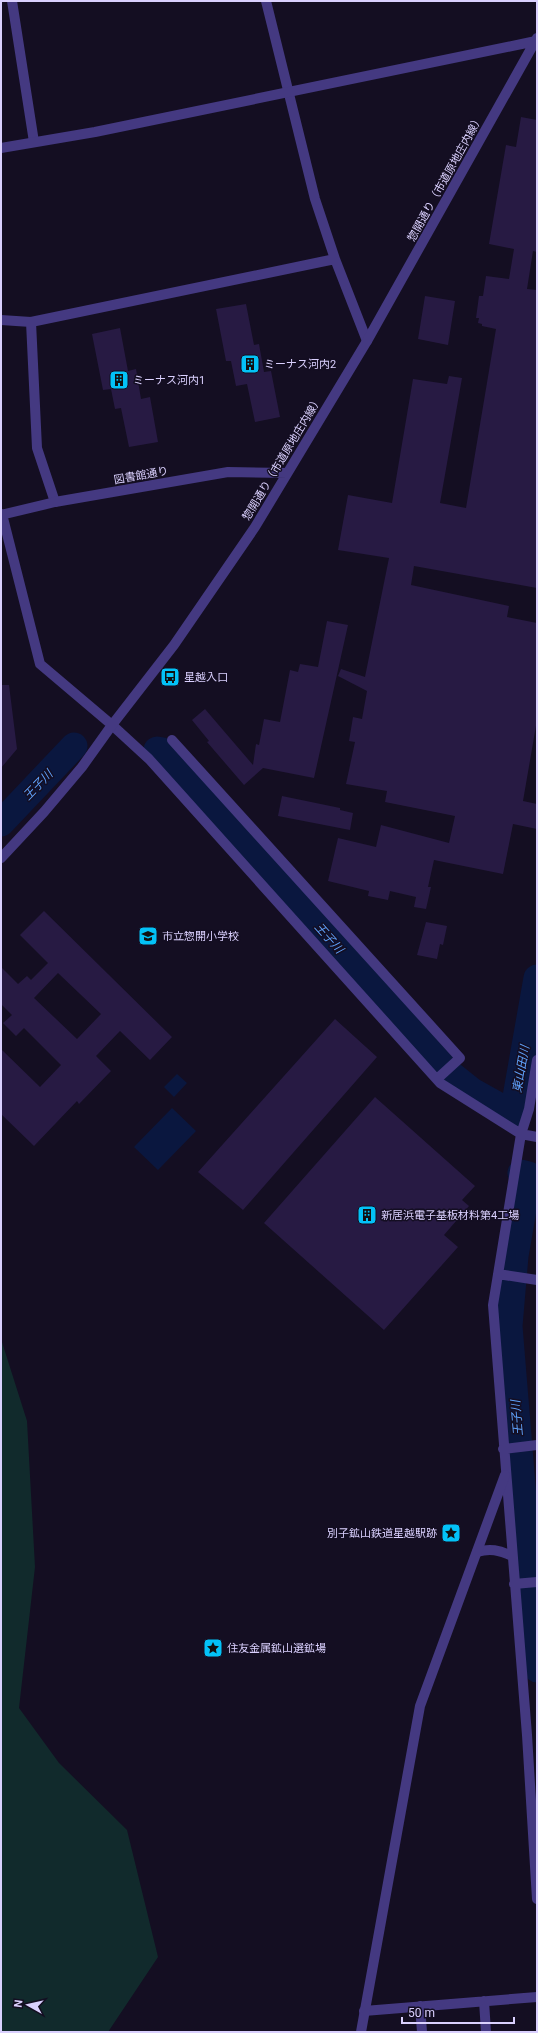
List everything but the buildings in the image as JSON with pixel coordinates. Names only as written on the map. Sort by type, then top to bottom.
[{"type":"street","points":[[12,1],[34,142]]},
{"type":"street","points":[[266,1],[315,199],[367,341]]},
{"type":"street","points":[[1,148],[94,132],[290,93],[537,40]]},
{"type":"street","name":"惣開通り（市道原地庄内線）","points":[[1,858],[73,778],[174,645],[255,527],[367,341],[537,40]]},
{"type":"street","points":[[1,320],[31,322],[336,259]]},
{"type":"street","points":[[31,322],[37,448],[55,502]]},
{"type":"street","name":"図書館通り","points":[[2,514],[55,502],[228,472],[287,473]]},
{"type":"street","points":[[2,514],[40,664],[112,725],[149,759],[437,1079],[521,1134],[537,1137]]},
{"type":"street","points":[[172,740],[460,1058],[437,1079]]},
{"type":"street","points":[[537,1060],[529,1109],[521,1134],[501,1274],[493,1305],[506,1448],[505,1475],[512,1556],[531,1734],[537,1899]]},
{"type":"street","points":[[501,1274],[537,1280]]},
{"type":"street","points":[[506,1448],[533,1446]]},
{"type":"street","points":[[361,2032],[420,1706],[505,1475]]},
{"type":"street","points":[[477,1552],[489,1549],[502,1551],[512,1556]]},
{"type":"street","points":[[515,1584],[537,1582]]},
{"type":"street","points":[[364,2011],[537,1997]]},
{"type":"street","points":[[484,2001],[486,2032]]},
{"type":"street","points":[[420,2006],[422,2032]]},
{"type":"green space","points":[[1,1339],[27,1421],[35,1567],[19,1708],[59,1763],[127,1830],[158,1957],[108,2032],[1,2032]]},
{"type":"water","points":[[177,1074],[187,1083],[174,1097],[164,1087]]},
{"type":"water","points":[[172,1108],[196,1131],[158,1170],[134,1147]]},
{"type":"waterway","name":"王子川","points":[[1,823],[74,746]]},
{"type":"waterway","name":"王子川","points":[[157,750],[163,751],[447,1071],[472,1091],[513,1114],[537,978]]},
{"type":"waterway","name":"王子川","points":[[521,1173],[529,1175],[515,1256],[509,1326],[537,1669]]},
{"type":"place","name":"ミーナス河内2","points":[[250,364]]},
{"type":"place","name":"ミーナス河内1","points":[[119,380]]},
{"type":"place","name":"星越入口","points":[[170,677]]},
{"type":"place","name":"市立惣開小学校","points":[[148,936]]},
{"type":"place","name":"新居浜電子基板材料第4工場","points":[[367,1215]]},
{"type":"place","name":"別子鉱山鉄道星越駅跡","points":[[451,1533]]},
{"type":"place","name":"住友金属鉱山選鉱場","points":[[213,1648]]},
{"type":"water label","name":"東山田川","points":[[521,1069]]}]
